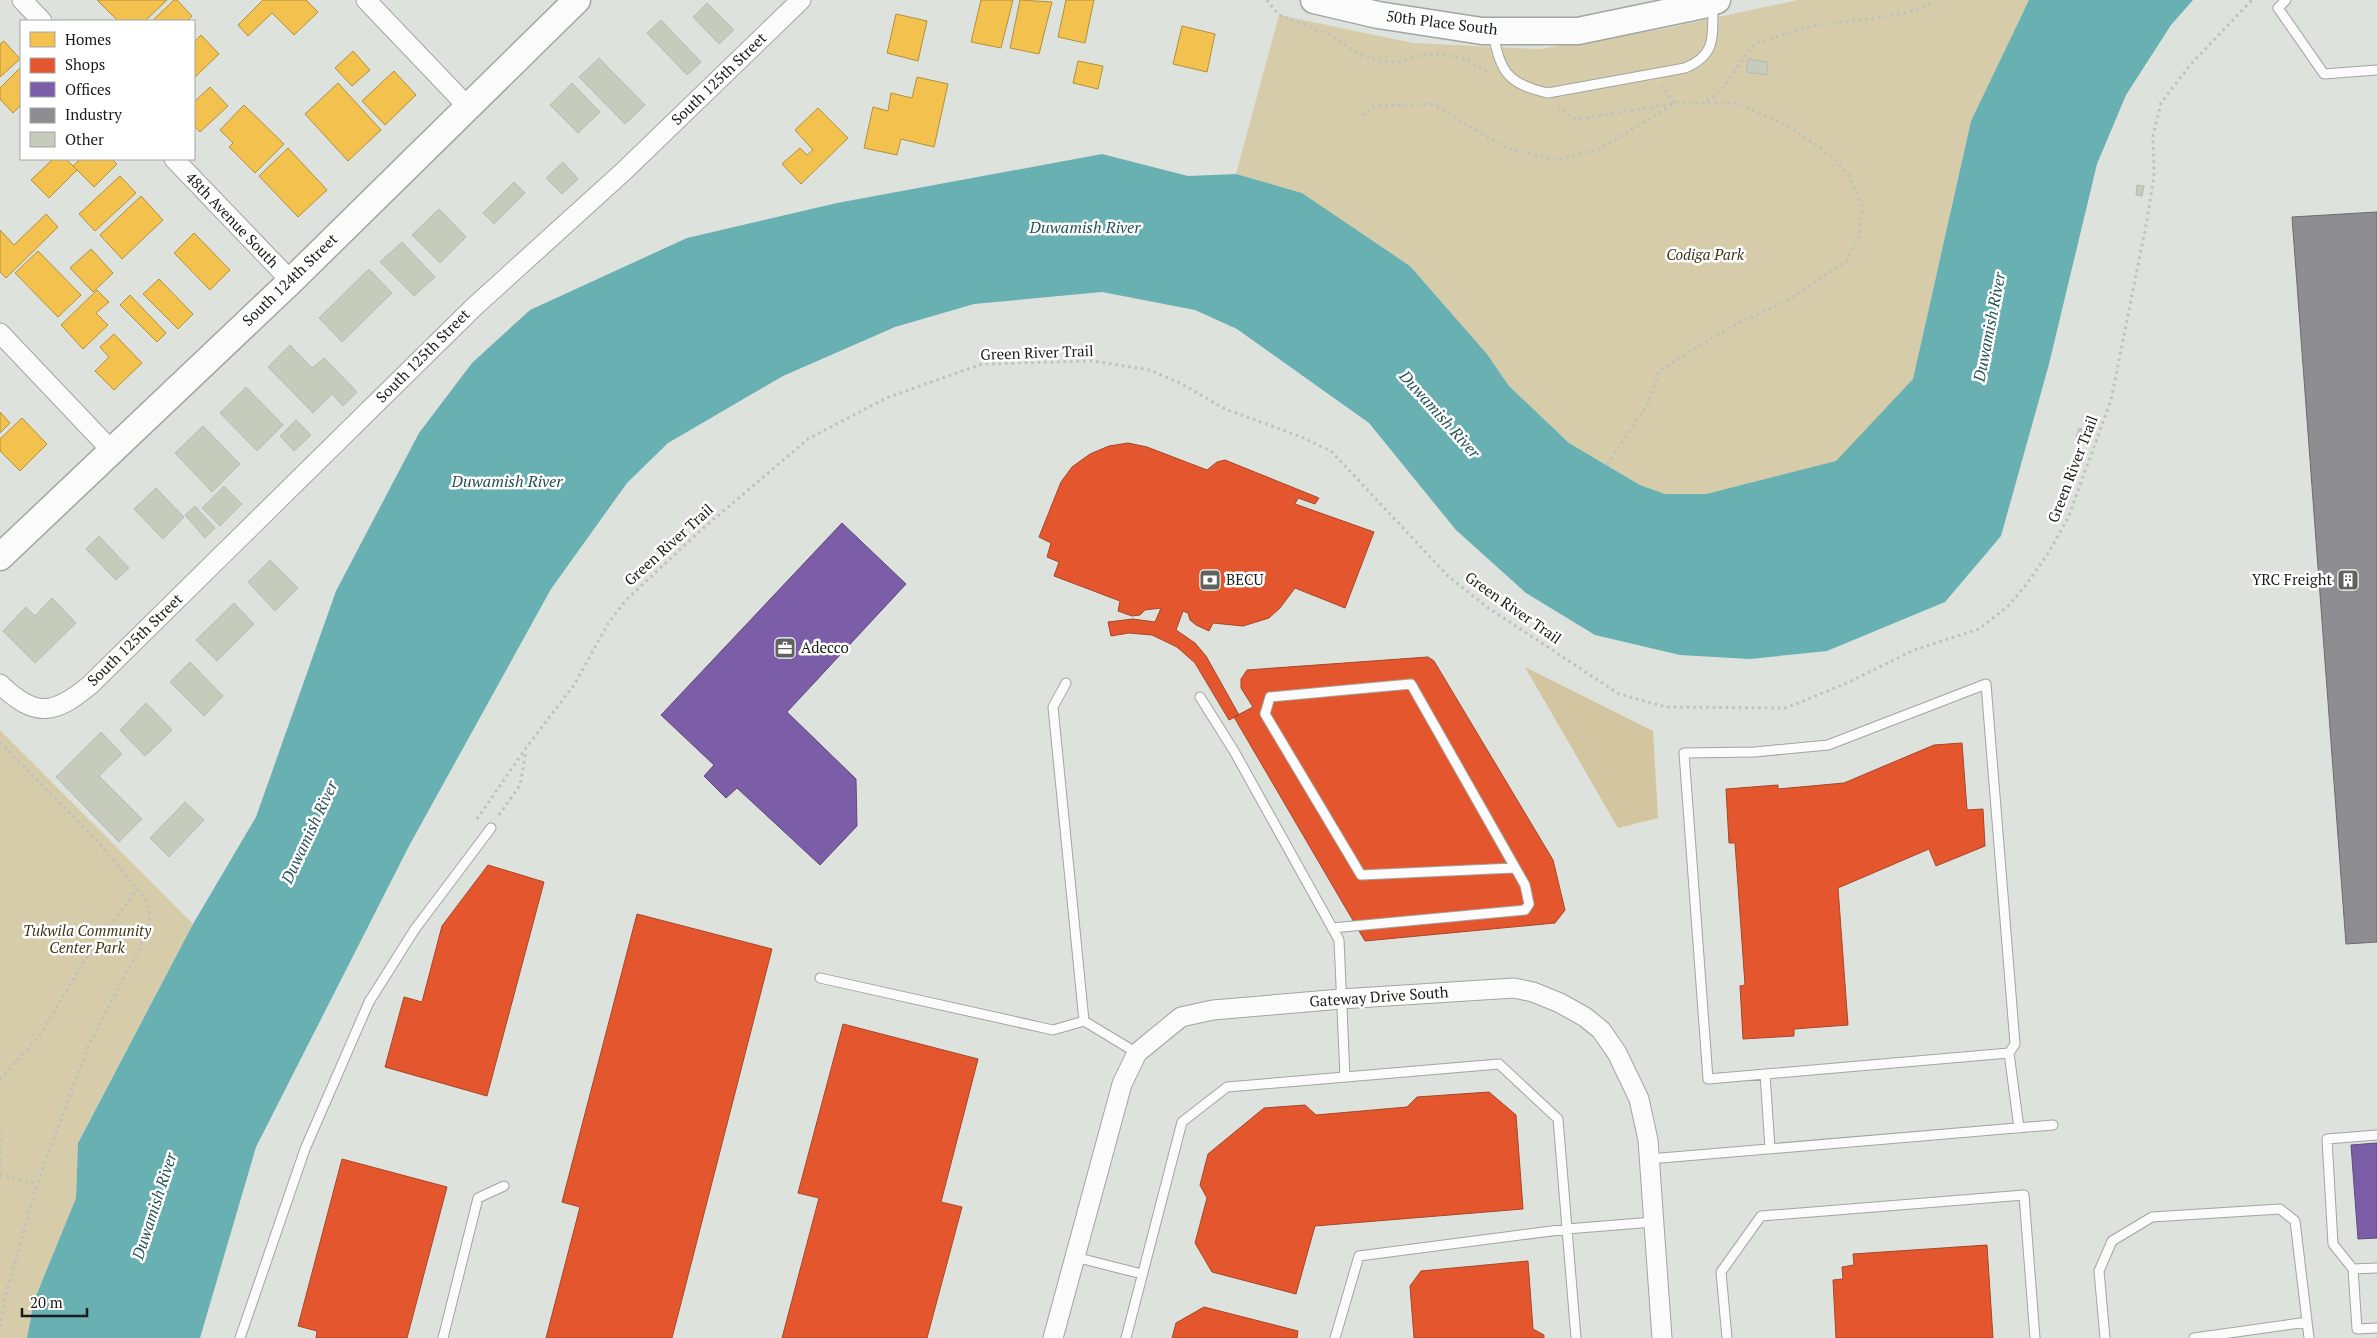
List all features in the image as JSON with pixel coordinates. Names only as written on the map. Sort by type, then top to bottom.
[{"type":"street","points":[[22,0],[41,20]]},
{"type":"street","points":[[366,0],[468,107]]},
{"type":"street","name":"South 125th Street","points":[[0,684],[22,704],[31,708],[46,709],[60,705],[90,685],[474,306],[624,171],[801,0]]},
{"type":"street","name":"50th Place South","points":[[1314,0],[1378,15],[1493,31],[1578,32],[1715,1]]},
{"type":"street","name":"South 124th Street","points":[[0,557],[291,281],[468,107],[569,3]]},
{"type":"street","name":"48th Avenue South","points":[[175,160],[291,281]]},
{"type":"street","points":[[0,333],[111,450]]},
{"type":"street","name":"Gateway Drive South","points":[[1053,1338],[1122,1084],[1137,1053],[1181,1017],[1213,1010],[1341,998],[1514,988],[1532,992],[1560,1003],[1585,1017],[1601,1030],[1617,1053],[1639,1099],[1648,1140],[1662,1338]]},
{"type":"lane","points":[[2286,0],[2278,8],[2324,74],[2377,70]]},
{"type":"lane","points":[[1493,31],[1498,60],[1510,78],[1528,88],[1548,93],[1685,68],[1699,62],[1710,49],[1715,1]]},
{"type":"lane","points":[[1066,683],[1052,708],[1084,1021]]},
{"type":"lane","points":[[1332,928],[1525,910],[1529,904],[1525,885],[1412,684],[1270,697],[1265,714],[1361,875],[1514,868]]},
{"type":"lane","points":[[2009,1053],[1708,1079],[1684,753],[1754,752],[1828,745],[1986,684],[2015,1044],[2009,1053],[2019,1128]]},
{"type":"lane","points":[[1200,696],[1234,751],[1338,940],[1345,1077]]},
{"type":"lane","points":[[240,1338],[305,1149],[369,1002],[415,929],[491,828]]},
{"type":"lane","points":[[820,978],[1053,1030],[1084,1021],[1137,1053]]},
{"type":"lane","points":[[1126,1338],[1182,1122],[1227,1087],[1499,1064],[1558,1119],[1576,1338]]},
{"type":"lane","points":[[1765,1074],[1770,1149]]},
{"type":"lane","points":[[1649,1159],[2054,1126]]},
{"type":"lane","points":[[2377,1135],[2327,1139],[2333,1244],[2353,1269],[2357,1329],[2377,1328]]},
{"type":"lane","points":[[444,1338],[478,1198],[504,1186]]},
{"type":"lane","points":[[1727,1338],[1721,1272],[1761,1216],[2024,1195],[2035,1338]]},
{"type":"lane","points":[[2105,1338],[2099,1271],[2112,1241],[2152,1216],[2280,1209],[2295,1221],[2309,1338]]},
{"type":"lane","points":[[1335,1338],[1359,1256],[1567,1229],[1654,1222]]},
{"type":"lane","points":[[1075,1256],[1142,1274]]},
{"type":"lane","points":[[2353,1269],[2377,1268]]},
{"type":"lane","points":[[2194,1338],[2308,1322]]},
{"type":"path","points":[[1267,0],[1279,15],[1331,35],[1356,53],[1379,61],[1400,62],[1427,54],[1448,55],[1467,60],[1490,75]]},
{"type":"path","points":[[1707,101],[1722,89],[1751,47],[1757,43],[1809,27],[1910,11],[1927,6],[1934,0]]},
{"type":"path","name":"Green River Trail","points":[[491,828],[520,785],[526,748],[574,685],[609,622],[627,599],[700,531],[808,439],[886,398],[982,364],[1094,361],[1150,370],[1182,384],[1225,409],[1299,436],[1331,451],[1448,576],[1487,607],[1619,694],[1666,707],[1786,708],[1847,682],[1890,659],[1979,630],[1995,618],[2026,585],[2068,518],[2111,400],[2147,220],[2154,175],[2153,136],[2161,103],[2190,65],[2252,0]]},
{"type":"path","points":[[1556,104],[1572,118],[1579,119],[1675,103],[1707,101],[1738,103],[1790,127],[1833,157],[1849,176],[1862,206],[1859,238],[1846,260],[1787,301],[1730,327],[1659,371],[1648,404],[1607,465]]},
{"type":"path","points":[[1362,115],[1375,106],[1433,104],[1506,148],[1557,160],[1600,149],[1675,103]]},
{"type":"path","points":[[0,742],[98,842],[148,902],[150,922],[147,934],[89,1044],[36,1184],[6,1294],[0,1328]]},
{"type":"path","points":[[0,1078],[40,1035],[83,963],[137,889]]},
{"type":"path","points":[[0,1132],[0,1174],[36,1184]]},
{"type":"green space","name":"Codiga Park","points":[[1798,0],[2029,0],[1971,121],[1913,379],[1836,462],[1706,494],[1665,494],[1640,485],[1569,443],[1509,386],[1487,354],[1410,266],[1302,193],[1236,174],[1279,15],[1413,43],[1539,49],[1663,29]]},
{"type":"green space","name":"Tukwila Community Center Park","points":[[0,730],[193,924],[78,1142],[76,1198],[34,1301],[27,1338],[0,1338]]},
{"type":"shaded area","points":[[1525,667],[1653,731],[1658,818],[1618,828]]},
{"type":"water","name":"Duwamish River","points":[[2029,0],[2193,0],[2171,25],[2126,95],[2097,164],[2049,364],[2001,536],[1945,602],[1827,651],[1750,659],[1680,655],[1595,635],[1526,593],[1456,530],[1369,423],[1237,329],[1195,310],[1102,292],[974,304],[895,327],[783,376],[668,443],[627,483],[551,589],[409,846],[256,1147],[200,1338],[27,1338],[34,1301],[76,1198],[78,1143],[193,924],[256,817],[336,591],[419,433],[472,363],[530,310],[687,238],[837,203],[1102,154],[1188,176],[1236,174],[1302,193],[1410,266],[1487,354],[1509,386],[1569,443],[1640,485],[1665,494],[1706,494],[1836,461],[1913,379],[1971,121]]},
{"type":"building: Homes","points":[[97,0],[167,0],[146,20],[117,20]]},
{"type":"building: Homes","points":[[174,0],[177,0],[192,16],[188,20],[153,20]]},
{"type":"building: Homes","points":[[263,0],[306,0],[318,12],[294,35],[272,13],[248,36],[238,25]]},
{"type":"building: Homes","points":[[981,0],[1013,0],[1001,48],[971,42]]},
{"type":"building: Homes","points":[[1020,0],[1052,2],[1039,54],[1010,48]]},
{"type":"building: Homes","points":[[1066,0],[1094,0],[1085,43],[1058,37]]},
{"type":"building: Homes","points":[[896,14],[927,21],[918,61],[887,53]]},
{"type":"building: Homes","points":[[1182,26],[1215,34],[1207,72],[1173,64]]},
{"type":"building: Homes","points":[[201,35],[219,54],[195,77],[195,41]]},
{"type":"building: Homes","points":[[4,41],[20,59],[0,77],[0,44]]},
{"type":"building: Homes","points":[[353,51],[370,70],[352,86],[335,68]]},
{"type":"building: Homes","points":[[1078,61],[1103,66],[1098,89],[1073,83]]},
{"type":"building: Homes","points":[[20,68],[20,106],[13,113],[0,99],[0,88]]},
{"type":"building: Homes","points":[[394,71],[416,95],[385,125],[362,101]]},
{"type":"building: Homes","points":[[917,77],[948,84],[934,147],[901,139],[897,155],[864,148],[873,107],[888,111],[891,93],[912,98]]},
{"type":"building: Homes","points":[[338,83],[381,130],[348,161],[305,114]]},
{"type":"building: Homes","points":[[210,87],[228,106],[200,132],[195,127],[195,101]]},
{"type":"building: Homes","points":[[244,105],[284,144],[255,173],[229,147],[233,143],[220,130]]},
{"type":"building: Homes","points":[[818,108],[848,138],[801,184],[782,164],[800,148],[807,155],[813,150],[795,130]]},
{"type":"building: Homes","points":[[288,148],[327,190],[298,217],[259,176]]},
{"type":"building: Homes","points":[[52,160],[67,160],[77,170],[49,198],[31,180]]},
{"type":"building: Homes","points":[[79,160],[113,160],[117,164],[94,187],[73,166]]},
{"type":"building: Homes","points":[[120,176],[136,193],[95,231],[79,214]]},
{"type":"building: Homes","points":[[141,196],[163,220],[122,259],[100,235]]},
{"type":"building: Homes","points":[[46,214],[58,227],[6,278],[0,272],[0,230],[14,245]]},
{"type":"building: Homes","points":[[194,233],[230,270],[210,290],[174,253]]},
{"type":"building: Homes","points":[[91,249],[113,273],[93,292],[70,268]]},
{"type":"building: Homes","points":[[38,251],[81,295],[58,317],[15,273]]},
{"type":"building: Homes","points":[[159,279],[193,314],[178,329],[143,294]]},
{"type":"building: Homes","points":[[97,290],[109,302],[96,313],[108,325],[83,349],[61,325]]},
{"type":"building: Homes","points":[[130,295],[166,333],[157,342],[120,305]]},
{"type":"building: Homes","points":[[114,334],[142,363],[114,390],[95,371],[109,357],[100,347]]},
{"type":"building: Homes","points":[[0,412],[10,423],[0,433]]},
{"type":"building: Homes","points":[[22,418],[47,444],[20,471],[0,451],[0,439]]},
{"type":"building: Shops","name":"BECU","points":[[1128,443],[1147,447],[1207,470],[1217,462],[1225,460],[1319,498],[1315,504],[1298,498],[1295,504],[1374,532],[1345,608],[1295,588],[1280,608],[1269,618],[1243,626],[1213,623],[1209,631],[1196,625],[1190,620],[1188,613],[1183,611],[1176,630],[1195,643],[1206,656],[1239,715],[1229,720],[1195,663],[1177,647],[1152,635],[1129,633],[1111,636],[1108,622],[1133,619],[1155,622],[1161,608],[1145,610],[1140,615],[1132,616],[1118,611],[1120,601],[1054,576],[1059,562],[1047,557],[1051,543],[1039,537],[1061,482],[1072,467],[1090,454],[1109,446]]},
{"type":"building: Shops","points":[[1428,657],[1434,661],[1553,860],[1565,910],[1555,923],[1365,941],[1234,717],[1253,707],[1241,688],[1241,679],[1247,670]]},
{"type":"building: Shops","points":[[1962,743],[1967,810],[1983,809],[1985,846],[1936,866],[1929,849],[1838,888],[1848,1025],[1794,1029],[1794,1036],[1743,1039],[1740,986],[1745,985],[1735,843],[1729,843],[1726,789],[1778,785],[1778,789],[1844,783],[1934,745]]},
{"type":"building: Shops","points":[[488,865],[544,882],[487,1096],[385,1067],[404,997],[422,1002],[442,926]]},
{"type":"building: Shops","points":[[637,914],[772,949],[672,1338],[546,1338],[580,1207],[562,1202]]},
{"type":"building: Shops","points":[[843,1024],[978,1059],[941,1202],[962,1207],[927,1338],[782,1338],[819,1198],[798,1193]]},
{"type":"building: Shops","points":[[1489,1092],[1516,1115],[1523,1209],[1315,1226],[1296,1294],[1212,1272],[1195,1243],[1207,1198],[1200,1185],[1208,1154],[1264,1108],[1305,1105],[1316,1115],[1407,1107],[1417,1097]]},
{"type":"building: Shops","points":[[342,1159],[447,1187],[407,1338],[316,1338],[317,1331],[298,1326]]},
{"type":"building: Shops","points":[[1987,1245],[1993,1338],[1836,1338],[1833,1280],[1843,1279],[1842,1267],[1854,1265],[1853,1254]]},
{"type":"building: Shops","points":[[1528,1261],[1533,1329],[1544,1335],[1544,1338],[1414,1338],[1410,1286],[1421,1271]]},
{"type":"building: Shops","points":[[1204,1307],[1298,1331],[1297,1338],[1172,1338],[1176,1323]]},
{"type":"building: Offices","name":"Adecco","points":[[842,523],[906,584],[787,712],[856,779],[857,826],[820,865],[737,788],[726,798],[704,776],[714,765],[661,715]]},
{"type":"building: Offices","points":[[2377,1143],[2377,1238],[2358,1239],[2351,1145]]},
{"type":"building: Industry","name":"YRC Freight","points":[[2377,212],[2377,942],[2346,944],[2292,217]]},
{"type":"building: Other","points":[[707,3],[734,30],[719,44],[693,17]]},
{"type":"building: Other","points":[[661,20],[701,62],[687,75],[647,33]]},
{"type":"building: Other","points":[[599,58],[645,105],[625,124],[579,77]]},
{"type":"building: Other","points":[[1748,59],[1768,62],[1767,75],[1746,72]]},
{"type":"building: Other","points":[[572,83],[600,112],[578,133],[550,105]]},
{"type":"building: Other","points":[[563,162],[578,179],[562,194],[546,178]]},
{"type":"building: Other","points":[[514,182],[525,193],[494,224],[483,213]]},
{"type":"building: Other","points":[[2137,185],[2144,186],[2142,196],[2136,195]]},
{"type":"building: Other","points":[[439,209],[466,237],[440,263],[412,235]]},
{"type":"building: Other","points":[[402,242],[435,277],[414,296],[380,262]]},
{"type":"building: Other","points":[[369,269],[392,293],[342,342],[319,318]]},
{"type":"building: Other","points":[[290,345],[312,368],[324,358],[357,392],[343,406],[332,394],[313,413],[268,367]]},
{"type":"building: Other","points":[[246,387],[283,425],[257,451],[220,413]]},
{"type":"building: Other","points":[[296,420],[311,435],[294,451],[280,436]]},
{"type":"building: Other","points":[[203,426],[240,464],[212,492],[175,453]]},
{"type":"building: Other","points":[[2079,428],[2087,431],[2084,439],[2076,437]]},
{"type":"building: Other","points":[[224,486],[242,504],[220,526],[202,508]]},
{"type":"building: Other","points":[[156,488],[184,517],[163,539],[134,509]]},
{"type":"building: Other","points":[[195,506],[215,528],[205,538],[185,515]]},
{"type":"building: Other","points":[[99,536],[129,568],[116,580],[86,549]]},
{"type":"building: Other","points":[[270,560],[298,588],[275,611],[248,582]]},
{"type":"building: Other","points":[[52,598],[76,623],[35,663],[3,631],[26,607],[35,616]]},
{"type":"building: Other","points":[[234,603],[254,624],[217,661],[196,640]]},
{"type":"building: Other","points":[[190,662],[223,696],[204,716],[170,682]]},
{"type":"building: Other","points":[[146,703],[172,730],[145,756],[120,730]]},
{"type":"building: Other","points":[[101,732],[122,754],[99,776],[142,819],[119,842],[56,777]]},
{"type":"building: Other","points":[[185,802],[204,820],[169,857],[150,838]]},
{"type":"place","name":"BECU","points":[[1210,580]]},
{"type":"place","name":"YRC Freight","points":[[2348,580]]},
{"type":"place","name":"Adecco","points":[[785,648]]}]
